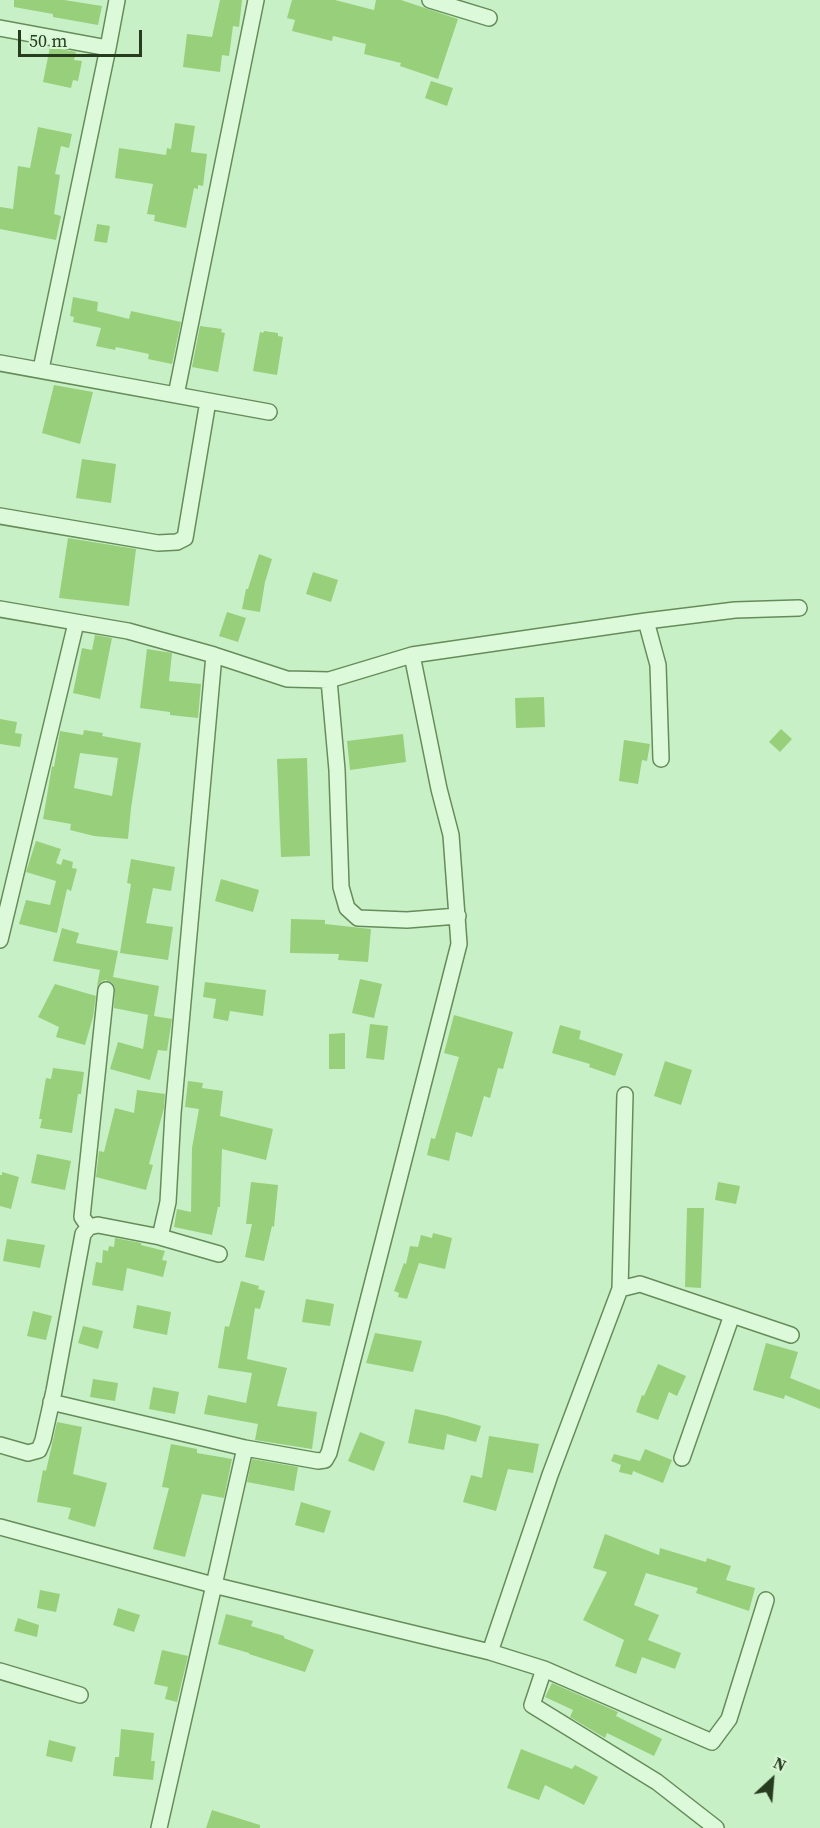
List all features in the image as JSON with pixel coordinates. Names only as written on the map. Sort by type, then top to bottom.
[{"type":"street","points":[[41,369],[117,0]]},
{"type":"street","points":[[176,395],[256,0]]},
{"type":"street","points":[[430,0],[489,18]]},
{"type":"street","points":[[0,28],[108,48]]},
{"type":"street","points":[[0,363],[269,412]]},
{"type":"street","points":[[0,516],[158,543],[177,542],[185,538],[208,401]]},
{"type":"street","points":[[0,609],[128,631],[214,655],[287,679],[329,680],[412,655],[735,610],[799,608]]},
{"type":"street","points":[[646,621],[658,665],[661,759]]},
{"type":"street","points":[[0,940],[75,623]]},
{"type":"street","points":[[160,1237],[168,1202],[173,1113],[214,655]]},
{"type":"street","points":[[51,1402],[245,1448],[318,1461],[325,1460],[329,1453],[459,944],[451,835],[439,789],[412,655]]},
{"type":"street","points":[[329,680],[337,770],[340,887],[347,908],[357,918],[407,920],[458,916]]},
{"type":"street","points":[[89,1227],[82,1217],[106,990]]},
{"type":"street","points":[[490,1652],[550,1475],[620,1288],[625,1095]]},
{"type":"street","points":[[0,1445],[28,1453],[39,1450],[46,1430],[83,1234],[89,1227],[98,1225],[160,1237],[219,1254]]},
{"type":"street","points":[[620,1288],[640,1284],[791,1335]]},
{"type":"street","points":[[682,1458],[732,1315]]},
{"type":"street","points":[[159,1828],[245,1448]]},
{"type":"street","points":[[0,1527],[213,1585],[490,1652],[544,1669],[712,1742],[729,1719],[766,1600]]},
{"type":"street","points":[[544,1669],[532,1705],[657,1782],[716,1828]]},
{"type":"street","points":[[0,1671],[80,1695]]},
{"type":"building","points":[[14,0],[64,0],[102,6],[98,25],[14,7]]},
{"type":"building","points":[[220,0],[242,0],[239,27],[233,26],[229,56],[222,55],[220,72],[183,67],[187,34],[212,37]]},
{"type":"building","points":[[292,0],[335,0],[374,10],[376,0],[401,0],[458,19],[438,79],[400,66],[401,63],[364,54],[366,44],[333,36],[332,41],[292,31],[295,20],[287,18]]},
{"type":"building","points":[[50,47],[76,52],[74,60],[82,61],[78,81],[73,80],[71,88],[43,82]]},
{"type":"building","points":[[431,81],[453,88],[447,106],[425,98]]},
{"type":"building","points":[[175,123],[195,126],[191,152],[207,154],[203,186],[198,185],[198,189],[194,188],[186,228],[154,221],[155,215],[147,214],[153,184],[115,178],[119,148],[166,155],[167,148],[171,149]]},
{"type":"building","points":[[38,127],[72,134],[69,148],[61,146],[55,174],[60,175],[54,214],[61,216],[56,240],[0,229],[0,207],[13,209],[18,166],[30,168]]},
{"type":"building","points":[[97,224],[110,226],[107,243],[94,241]]},
{"type":"building","points":[[73,297],[98,302],[97,311],[129,319],[131,311],[181,322],[172,364],[148,359],[149,354],[116,347],[115,350],[96,346],[101,328],[73,322],[74,317],[70,316]]},
{"type":"building","points":[[200,326],[222,329],[221,332],[225,333],[218,372],[192,367]]},
{"type":"building","points":[[260,332],[278,333],[278,336],[283,337],[277,375],[253,371]]},
{"type":"building","points":[[54,385],[93,392],[80,444],[42,433]]},
{"type":"building","points":[[82,459],[116,464],[111,503],[76,498]]},
{"type":"building","points":[[68,538],[136,549],[129,606],[59,598]]},
{"type":"building","points":[[259,554],[272,559],[260,612],[242,609],[246,589],[248,589]]},
{"type":"building","points":[[313,572],[338,580],[331,602],[306,594]]},
{"type":"building","points":[[227,612],[246,618],[238,642],[219,636]]},
{"type":"building","points":[[95,635],[112,638],[100,699],[73,693],[82,648],[92,650]]},
{"type":"building","points":[[147,649],[172,653],[169,681],[201,684],[198,718],[170,715],[170,712],[140,708]]},
{"type":"building","points":[[544,697],[545,727],[516,728],[515,698]]},
{"type":"building","points":[[0,719],[17,722],[15,733],[22,734],[20,747],[0,744]]},
{"type":"building","points":[[781,729],[792,739],[780,752],[769,742]]},
{"type":"building","points":[[84,730],[103,733],[102,736],[141,743],[128,839],[94,836],[70,830],[71,824],[43,819],[60,731],[83,735]],"holes":[[[80,753],[118,758],[112,796],[74,788]]]},
{"type":"building","points":[[403,734],[406,762],[350,770],[347,741]]},
{"type":"building","points":[[624,740],[650,744],[647,761],[642,760],[638,784],[619,781]]},
{"type":"building","points":[[307,758],[310,856],[281,857],[277,759]]},
{"type":"building","points":[[36,841],[61,849],[56,863],[61,865],[63,859],[73,862],[72,868],[77,869],[71,891],[67,889],[57,933],[19,924],[26,900],[50,905],[56,881],[26,872]]},
{"type":"building","points":[[131,859],[175,867],[171,891],[153,888],[146,923],[173,927],[168,960],[120,953],[131,884],[127,883]]},
{"type":"building","points":[[221,879],[259,890],[253,912],[215,901]]},
{"type":"building","points":[[291,919],[325,920],[325,924],[371,929],[368,962],[338,960],[339,954],[290,953]]},
{"type":"building","points":[[62,928],[79,933],[76,943],[118,951],[113,977],[159,986],[154,1016],[114,1008],[115,987],[112,983],[106,980],[97,986],[100,970],[53,961]]},
{"type":"building","points":[[360,979],[382,984],[374,1018],[352,1013]]},
{"type":"building","points":[[205,982],[266,990],[263,1016],[230,1011],[228,1021],[213,1018],[216,999],[203,997]]},
{"type":"building","points":[[55,984],[96,996],[85,1045],[56,1037],[59,1027],[38,1017]]},
{"type":"building","points":[[148,1015],[172,1019],[167,1051],[158,1050],[150,1080],[110,1069],[118,1042],[143,1049]]},
{"type":"building","points":[[454,1015],[513,1032],[503,1069],[498,1068],[490,1098],[484,1096],[472,1137],[456,1132],[449,1161],[427,1155],[431,1138],[435,1139],[459,1057],[444,1053]]},
{"type":"building","points":[[370,1024],[388,1026],[384,1060],[366,1058]]},
{"type":"building","points":[[560,1025],[581,1031],[579,1039],[623,1054],[615,1076],[589,1067],[590,1064],[552,1053]]},
{"type":"building","points":[[345,1033],[345,1069],[329,1069],[329,1034]]},
{"type":"building","points":[[665,1061],[692,1070],[681,1105],[654,1096]]},
{"type":"building","points":[[53,1068],[84,1072],[72,1133],[40,1128],[42,1119],[39,1119],[46,1078],[51,1079]]},
{"type":"building","points":[[188,1081],[203,1083],[202,1088],[223,1091],[220,1116],[273,1129],[266,1160],[222,1149],[220,1207],[218,1207],[212,1235],[174,1227],[177,1209],[191,1212],[192,1148],[199,1109],[185,1107]]},
{"type":"building","points":[[137,1090],[165,1094],[164,1108],[149,1164],[153,1165],[146,1190],[96,1177],[99,1151],[104,1152],[115,1108],[134,1113]]},
{"type":"building","points":[[37,1154],[71,1161],[65,1190],[31,1183]]},
{"type":"building","points":[[2,1172],[19,1177],[11,1209],[0,1206],[0,1175]]},
{"type":"building","points":[[251,1182],[278,1185],[274,1227],[272,1226],[264,1261],[245,1257],[252,1224],[246,1224]]},
{"type":"building","points":[[718,1182],[740,1186],[736,1204],[715,1200]]},
{"type":"building","points":[[687,1208],[704,1208],[701,1288],[685,1287]]},
{"type":"building","points":[[433,1233],[452,1238],[445,1269],[419,1263],[407,1299],[398,1297],[399,1293],[394,1291],[404,1263],[406,1264],[410,1246],[418,1247],[421,1235],[432,1238]]},
{"type":"building","points":[[115,1238],[165,1251],[162,1260],[167,1261],[163,1277],[127,1268],[123,1291],[92,1285],[96,1262],[102,1263],[103,1250],[108,1251],[109,1246],[114,1247]]},
{"type":"building","points":[[7,1239],[45,1245],[40,1268],[3,1261]]},
{"type":"building","points":[[241,1281],[259,1286],[258,1289],[265,1291],[260,1309],[255,1308],[247,1359],[287,1368],[277,1406],[317,1412],[312,1449],[255,1440],[258,1424],[204,1414],[208,1395],[246,1403],[252,1373],[218,1368],[225,1326],[229,1327]]},
{"type":"building","points":[[306,1299],[334,1304],[330,1326],[302,1322]]},
{"type":"building","points":[[137,1305],[171,1312],[167,1335],[133,1328]]},
{"type":"building","points":[[33,1311],[52,1316],[46,1340],[27,1336]]},
{"type":"building","points":[[83,1326],[103,1331],[98,1349],[78,1343]]},
{"type":"building","points":[[375,1333],[422,1341],[413,1372],[366,1363]]},
{"type":"building","points":[[766,1343],[798,1352],[790,1378],[820,1390],[820,1409],[785,1395],[784,1399],[753,1390]]},
{"type":"building","points":[[658,1364],[686,1376],[677,1396],[669,1392],[658,1420],[636,1412]]},
{"type":"building","points":[[93,1379],[118,1383],[115,1401],[90,1397]]},
{"type":"building","points":[[153,1387],[179,1392],[175,1414],[149,1409]]},
{"type":"building","points":[[415,1409],[481,1426],[476,1442],[447,1434],[444,1450],[408,1443]]},
{"type":"building","points":[[57,1422],[82,1427],[73,1474],[107,1483],[95,1527],[68,1519],[71,1508],[37,1502],[43,1470],[46,1471]]},
{"type":"building","points":[[360,1432],[385,1442],[374,1471],[348,1461]]},
{"type":"building","points":[[489,1436],[539,1444],[533,1473],[508,1469],[496,1511],[463,1502],[471,1475],[482,1478]]},
{"type":"building","points":[[171,1444],[197,1449],[197,1453],[232,1459],[224,1498],[202,1494],[185,1557],[153,1549],[169,1488],[162,1487]]},
{"type":"building","points":[[645,1449],[672,1460],[663,1483],[633,1471],[632,1475],[619,1472],[621,1465],[611,1461],[614,1454],[640,1461]]},
{"type":"building","points":[[252,1459],[298,1467],[294,1491],[247,1482]]},
{"type":"building","points":[[301,1502],[331,1511],[324,1533],[295,1525]]},
{"type":"building","points":[[605,1534],[659,1555],[660,1548],[706,1562],[707,1558],[731,1566],[726,1580],[755,1588],[749,1611],[696,1593],[698,1588],[646,1573],[634,1605],[659,1615],[648,1640],[681,1653],[675,1669],[642,1657],[636,1674],[615,1666],[624,1640],[583,1620],[607,1572],[593,1568]]},
{"type":"building","points":[[40,1590],[60,1594],[56,1612],[37,1608]]},
{"type":"building","points":[[118,1608],[140,1615],[134,1632],[113,1625]]},
{"type":"building","points":[[226,1614],[253,1621],[251,1626],[284,1636],[284,1638],[314,1650],[305,1672],[218,1644]]},
{"type":"building","points":[[18,1618],[39,1625],[37,1637],[14,1631]]},
{"type":"building","points":[[162,1650],[188,1656],[177,1702],[165,1699],[168,1687],[154,1684]]},
{"type":"building","points":[[552,1683],[618,1712],[616,1716],[662,1739],[654,1756],[607,1733],[605,1738],[570,1717],[573,1710],[545,1697]]},
{"type":"building","points":[[121,1729],[154,1733],[151,1761],[155,1761],[153,1780],[113,1776],[115,1757],[119,1757]]},
{"type":"building","points":[[49,1740],[76,1747],[72,1762],[46,1756]]},
{"type":"building","points":[[521,1749],[572,1769],[575,1765],[598,1777],[584,1805],[545,1785],[539,1800],[507,1788]]},
{"type":"building","points":[[212,1810],[260,1825],[260,1828],[206,1828]]}]
